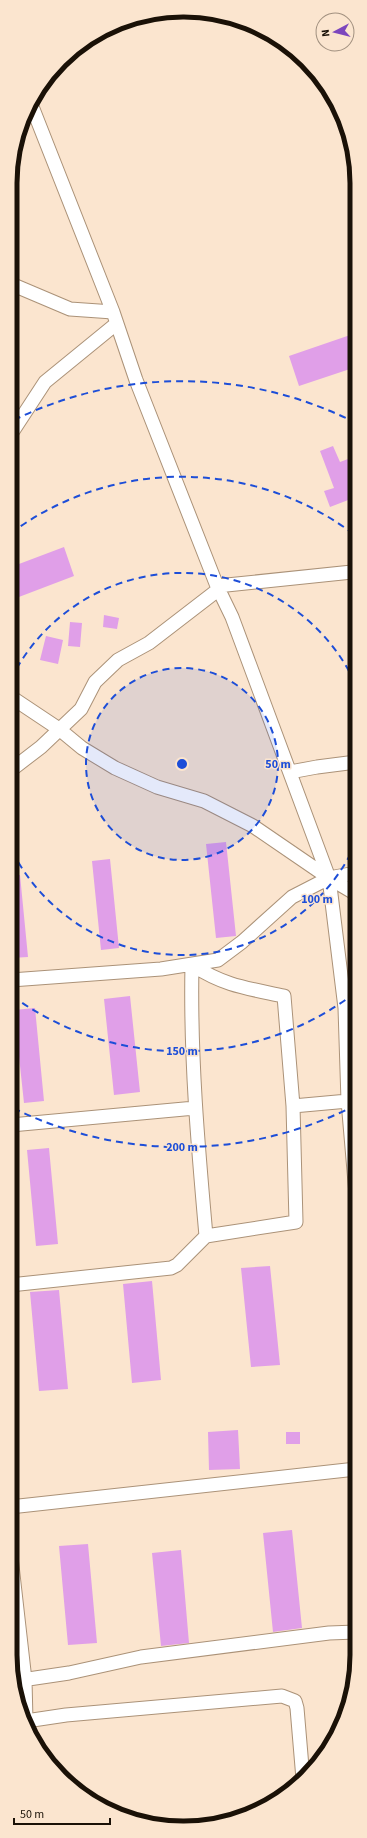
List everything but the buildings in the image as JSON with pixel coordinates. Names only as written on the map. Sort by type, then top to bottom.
[{"type":"street","points":[[34,111],[232,617],[329,878],[345,1008],[350,1124]]},
{"type":"street","points":[[17,287],[70,309],[115,318]]},
{"type":"street","points":[[17,425],[45,382],[115,318]]},
{"type":"street","points":[[17,765],[41,747],[80,709],[94,682],[118,660],[150,644],[220,588],[350,572]]},
{"type":"street","points":[[17,701],[59,729],[82,748],[115,768],[157,787],[204,801],[253,826],[329,878],[350,890]]},
{"type":"street","points":[[290,772],[350,763]]},
{"type":"street","points":[[17,980],[161,969],[218,960],[242,942],[292,897],[329,878],[350,874]]},
{"type":"street","points":[[17,1284],[171,1268],[177,1265],[206,1236],[296,1222],[293,1106],[284,996],[232,986],[211,977],[192,965]]},
{"type":"street","points":[[192,965],[191,1013],[195,1108],[206,1236]]},
{"type":"street","points":[[345,1008],[350,1014]]},
{"type":"street","points":[[293,1106],[348,1101]]},
{"type":"street","points":[[17,1124],[195,1108]]},
{"type":"street","points":[[17,1506],[350,1470]]},
{"type":"street","points":[[20,1681],[141,1657],[329,1633],[350,1632]]},
{"type":"street","points":[[17,1641],[22,1694]]},
{"type":"street","points":[[32,1722],[66,1715],[282,1696],[295,1701],[297,1708],[301,1772]]}]
